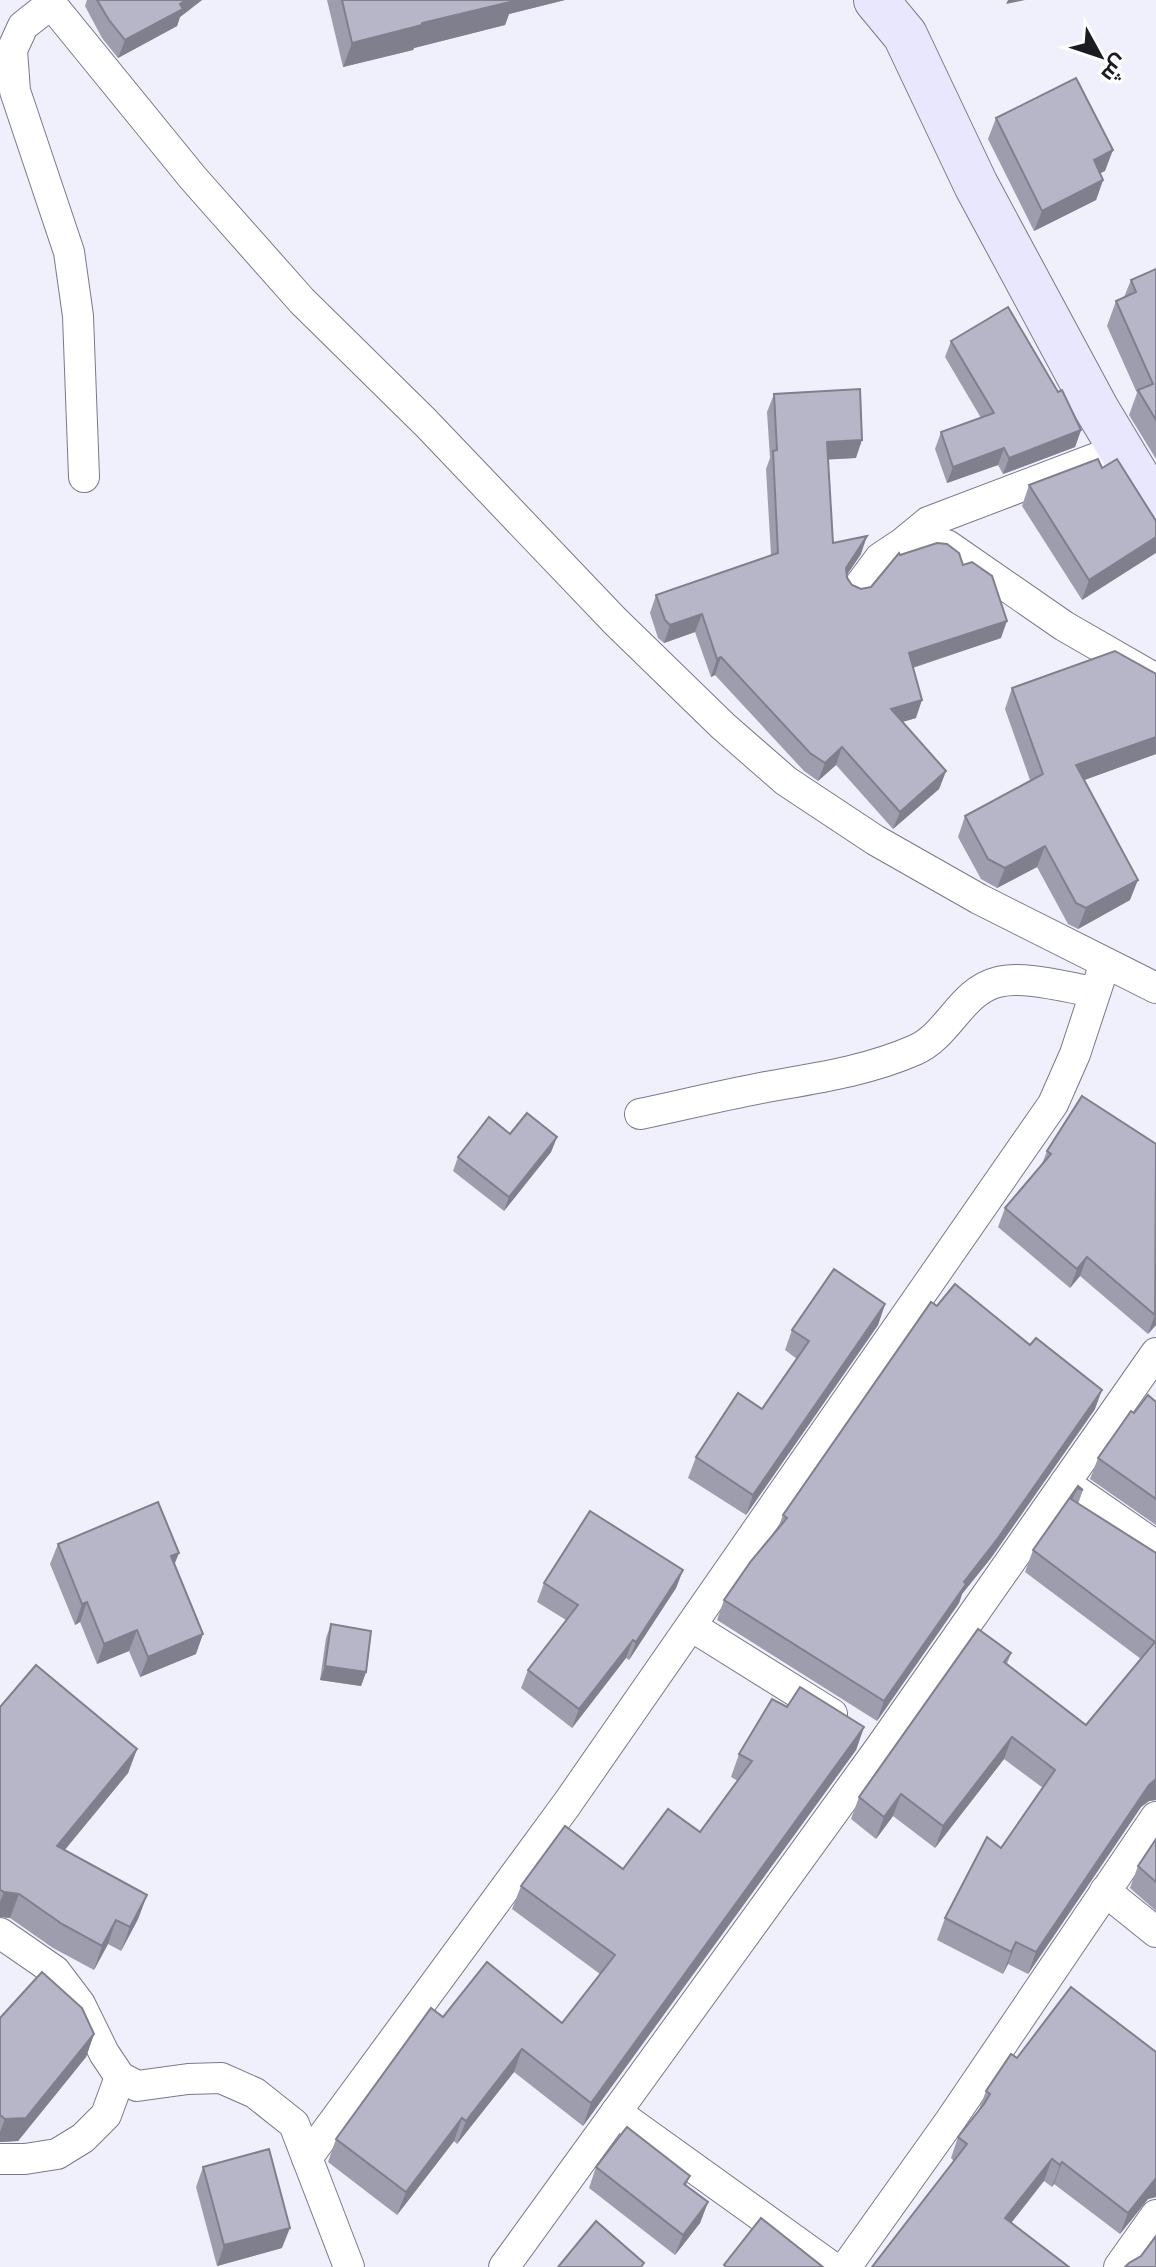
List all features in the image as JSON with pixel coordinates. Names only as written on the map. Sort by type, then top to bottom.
[{"type":"street","points":[[876,0],[905,35],[976,185],[1120,449],[1153,494]]},
{"type":"street","points":[[84,477],[78,316],[69,252],[15,91],[12,50],[23,26],[50,2],[193,178],[302,301],[426,423],[615,621],[723,726],[786,781],[875,840],[979,899],[1156,988]]},
{"type":"street","points":[[857,589],[880,558],[928,522],[1120,449]]},
{"type":"street","points":[[898,546],[920,541],[947,545],[1064,626],[1156,679]]},
{"type":"street","points":[[307,2158],[567,1804],[1053,1104],[1075,1054],[1105,963]]},
{"type":"street","points":[[640,1114],[858,1071],[900,1057],[926,1045],[947,1027],[974,993],[999,981],[1095,992]]},
{"type":"street","points":[[504,2267],[882,1745],[1156,1353]]},
{"type":"street","points":[[1065,1483],[1156,1546]]},
{"type":"street","points":[[691,1626],[882,1745]]},
{"type":"street","points":[[846,2267],[950,2121],[1156,1817]]},
{"type":"street","points":[[1105,1891],[1156,1932]]},
{"type":"street","points":[[0,1933],[55,1971],[80,2004],[104,2053],[120,2077],[137,2086],[221,2078],[255,2093],[294,2124],[349,2267]]},
{"type":"street","points":[[0,2159],[57,2154],[83,2138],[106,2115],[120,2077]]},
{"type":"street","points":[[616,2112],[832,2267]]},
{"type":"street","points":[[1119,2267],[1156,2215]]},
{"type":"building","points":[[97,0],[186,0],[180,4],[183,9],[125,40]]},
{"type":"building","points":[[342,0],[514,0],[514,1],[352,43]]},
{"type":"building","points":[[1076,78],[1113,150],[1094,160],[1103,180],[1042,211],[996,118]]},
{"type":"building","points":[[1156,269],[1156,420],[1138,390],[1153,384],[1116,301],[1136,292],[1131,280]]},
{"type":"building","points":[[1008,307],[1058,392],[1062,390],[1081,430],[1009,458],[1004,448],[953,467],[941,432],[994,413],[951,341]]},
{"type":"building","points":[[860,389],[862,440],[827,442],[833,543],[867,536],[846,568],[847,578],[852,585],[861,589],[871,587],[899,553],[937,543],[947,544],[959,553],[963,565],[972,562],[992,576],[1007,621],[909,653],[922,700],[891,709],[946,771],[900,812],[842,747],[825,763],[810,753],[721,657],[717,659],[702,614],[670,625],[665,620],[656,595],[778,553],[773,451],[777,450],[774,394]]},
{"type":"building","points":[[1098,459],[1102,468],[1117,459],[1156,521],[1156,537],[1089,580],[1029,485]]},
{"type":"building","points":[[1115,651],[1156,674],[1156,737],[1076,765],[1138,880],[1086,908],[1076,903],[1045,846],[1005,868],[988,859],[965,816],[1043,774],[1012,688]]},
{"type":"building","points":[[1082,1096],[1156,1144],[1155,1315],[1087,1257],[1077,1269],[1005,1208],[1051,1154],[1047,1151]]},
{"type":"building","points":[[527,1113],[557,1137],[509,1197],[458,1157],[489,1117],[510,1134]]},
{"type":"building","points":[[834,1269],[885,1304],[753,1495],[696,1457],[738,1393],[762,1409],[809,1341],[792,1330]]},
{"type":"building","points":[[955,1284],[1030,1345],[1036,1338],[1102,1390],[964,1582],[966,1584],[884,1701],[724,1600],[787,1518],[783,1515],[931,1302],[937,1306]]},
{"type":"building","points":[[1148,1395],[1156,1402],[1156,1499],[1098,1458],[1131,1411],[1134,1413]]},
{"type":"building","points":[[1078,1486],[1083,1490],[1077,1488],[1071,1499],[1156,1553],[1156,1779],[1036,1952],[1016,1942],[1011,1952],[945,1918],[987,1837],[1001,1848],[1055,1770],[1012,1737],[943,1826],[901,1794],[884,1817],[859,1797],[978,1629],[1011,1653],[1004,1662],[1086,1725],[1155,1642],[1033,1550]]},
{"type":"building","points":[[158,1502],[179,1553],[171,1556],[203,1634],[148,1657],[137,1630],[104,1644],[87,1602],[82,1604],[58,1544]]},
{"type":"building","points":[[590,1511],[683,1570],[636,1642],[633,1640],[579,1709],[528,1670],[578,1605],[544,1583]]},
{"type":"building","points":[[331,1624],[371,1631],[366,1672],[325,1666]]},
{"type":"building","points":[[36,1665],[137,1749],[57,1846],[147,1895],[130,1927],[116,1920],[102,1946],[62,1924],[19,1894],[0,1890],[0,1707]]},
{"type":"building","points":[[800,1687],[864,1727],[591,2103],[522,2049],[466,2121],[462,2118],[406,2192],[336,2139],[431,2008],[443,2017],[487,1962],[562,2023],[615,1955],[521,1886],[565,1826],[623,1869],[668,1809],[700,1832],[752,1761],[739,1754],[772,1699],[787,1707]]},
{"type":"building","points":[[1156,1839],[1156,1882],[1138,1866]]},
{"type":"building","points":[[42,1972],[82,2008],[94,2034],[26,2118],[5,2119],[0,2115],[0,2018]]},
{"type":"building","points":[[1071,1987],[1156,2052],[1156,2178],[1128,2213],[1062,2162],[1060,2165],[1052,2159],[1005,2218],[1069,2267],[872,2267],[967,2144],[958,2137],[984,2104],[990,2094],[986,2091],[1011,2054],[1017,2058]]},
{"type":"building","points":[[627,2127],[690,2176],[684,2184],[708,2202],[683,2235],[596,2167]]},
{"type":"building","points":[[269,2149],[290,2228],[224,2245],[203,2167]]},
{"type":"building","points":[[761,2218],[823,2267],[726,2267],[724,2265]]},
{"type":"building","points":[[596,2221],[644,2263],[641,2267],[558,2267]]},
{"type":"building","points":[[1156,2236],[1156,2267],[1125,2267],[1141,2256]]}]
